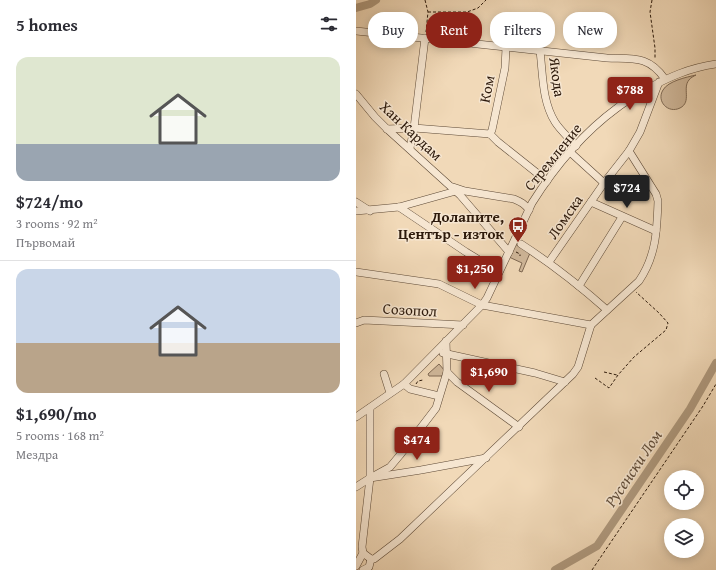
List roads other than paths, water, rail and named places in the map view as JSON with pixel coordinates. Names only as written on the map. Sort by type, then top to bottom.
[{"type":"street","points":[[356,31],[490,46]]},
{"type":"street","points":[[410,148],[414,128],[425,38]]},
{"type":"street","points":[[506,48],[607,58],[637,59],[650,63],[654,66],[662,81]]},
{"type":"street","name":"Ком","points":[[490,134],[505,68],[506,48]]},
{"type":"street","name":"Якода","points":[[540,51],[546,99],[549,110],[556,122],[576,146]]},
{"type":"street","name":"Стремление","points":[[356,418],[405,383],[482,305],[529,210],[547,181],[570,152],[598,123],[617,108],[662,81],[686,70],[716,64]]},
{"type":"street","name":"Ломска","points":[[549,262],[604,183],[629,152],[640,132],[662,81]]},
{"type":"street","name":"Хан Кардам","points":[[356,94],[387,129],[410,148],[453,189],[509,252]]},
{"type":"street","points":[[387,129],[414,128],[490,134],[547,181]]},
{"type":"street","points":[[570,152],[604,183]]},
{"type":"street","points":[[371,559],[374,559],[400,539],[565,382],[578,367],[591,326],[639,281],[649,266],[656,231],[658,201],[656,194],[629,152]]},
{"type":"street","points":[[356,211],[370,211],[400,207],[453,189],[514,199],[521,202],[529,210]]},
{"type":"street","points":[[473,210],[474,201],[477,196],[491,195]]},
{"type":"street","points":[[356,202],[370,211]]},
{"type":"street","points":[[591,202],[656,231]]},
{"type":"street","points":[[400,207],[466,252],[499,272]]},
{"type":"street","points":[[579,286],[622,217]]},
{"type":"street","points":[[521,244],[549,262],[607,310]]},
{"type":"street","points":[[356,272],[443,286],[482,305],[591,326]]},
{"type":"street","name":"Созопол","points":[[356,323],[364,320],[463,325]]},
{"type":"street","points":[[356,487],[390,466],[436,408],[447,372],[446,341]]},
{"type":"street","points":[[426,361],[437,353],[446,353],[535,373],[565,382]]},
{"type":"street","points":[[447,372],[457,382],[519,427]]},
{"type":"street","points":[[384,374],[390,393]]},
{"type":"street","points":[[405,383],[410,389],[439,396]]},
{"type":"street","points":[[356,566],[360,549],[370,478],[370,408]]},
{"type":"street","points":[[370,478],[486,458]]},
{"type":"street","points":[[360,549],[371,559]]},
{"type":"street","points":[[363,570],[369,567],[371,559]]},
{"type":"waterway","name":"Русенски Лом","points":[[356,8],[370,4],[376,0]]},
{"type":"waterway","name":"Русенски Лом","points":[[555,570],[597,546],[690,409],[716,363]]},
{"type":"place","name":"Долапите, Център - изток","points":[[518,243]]}]
